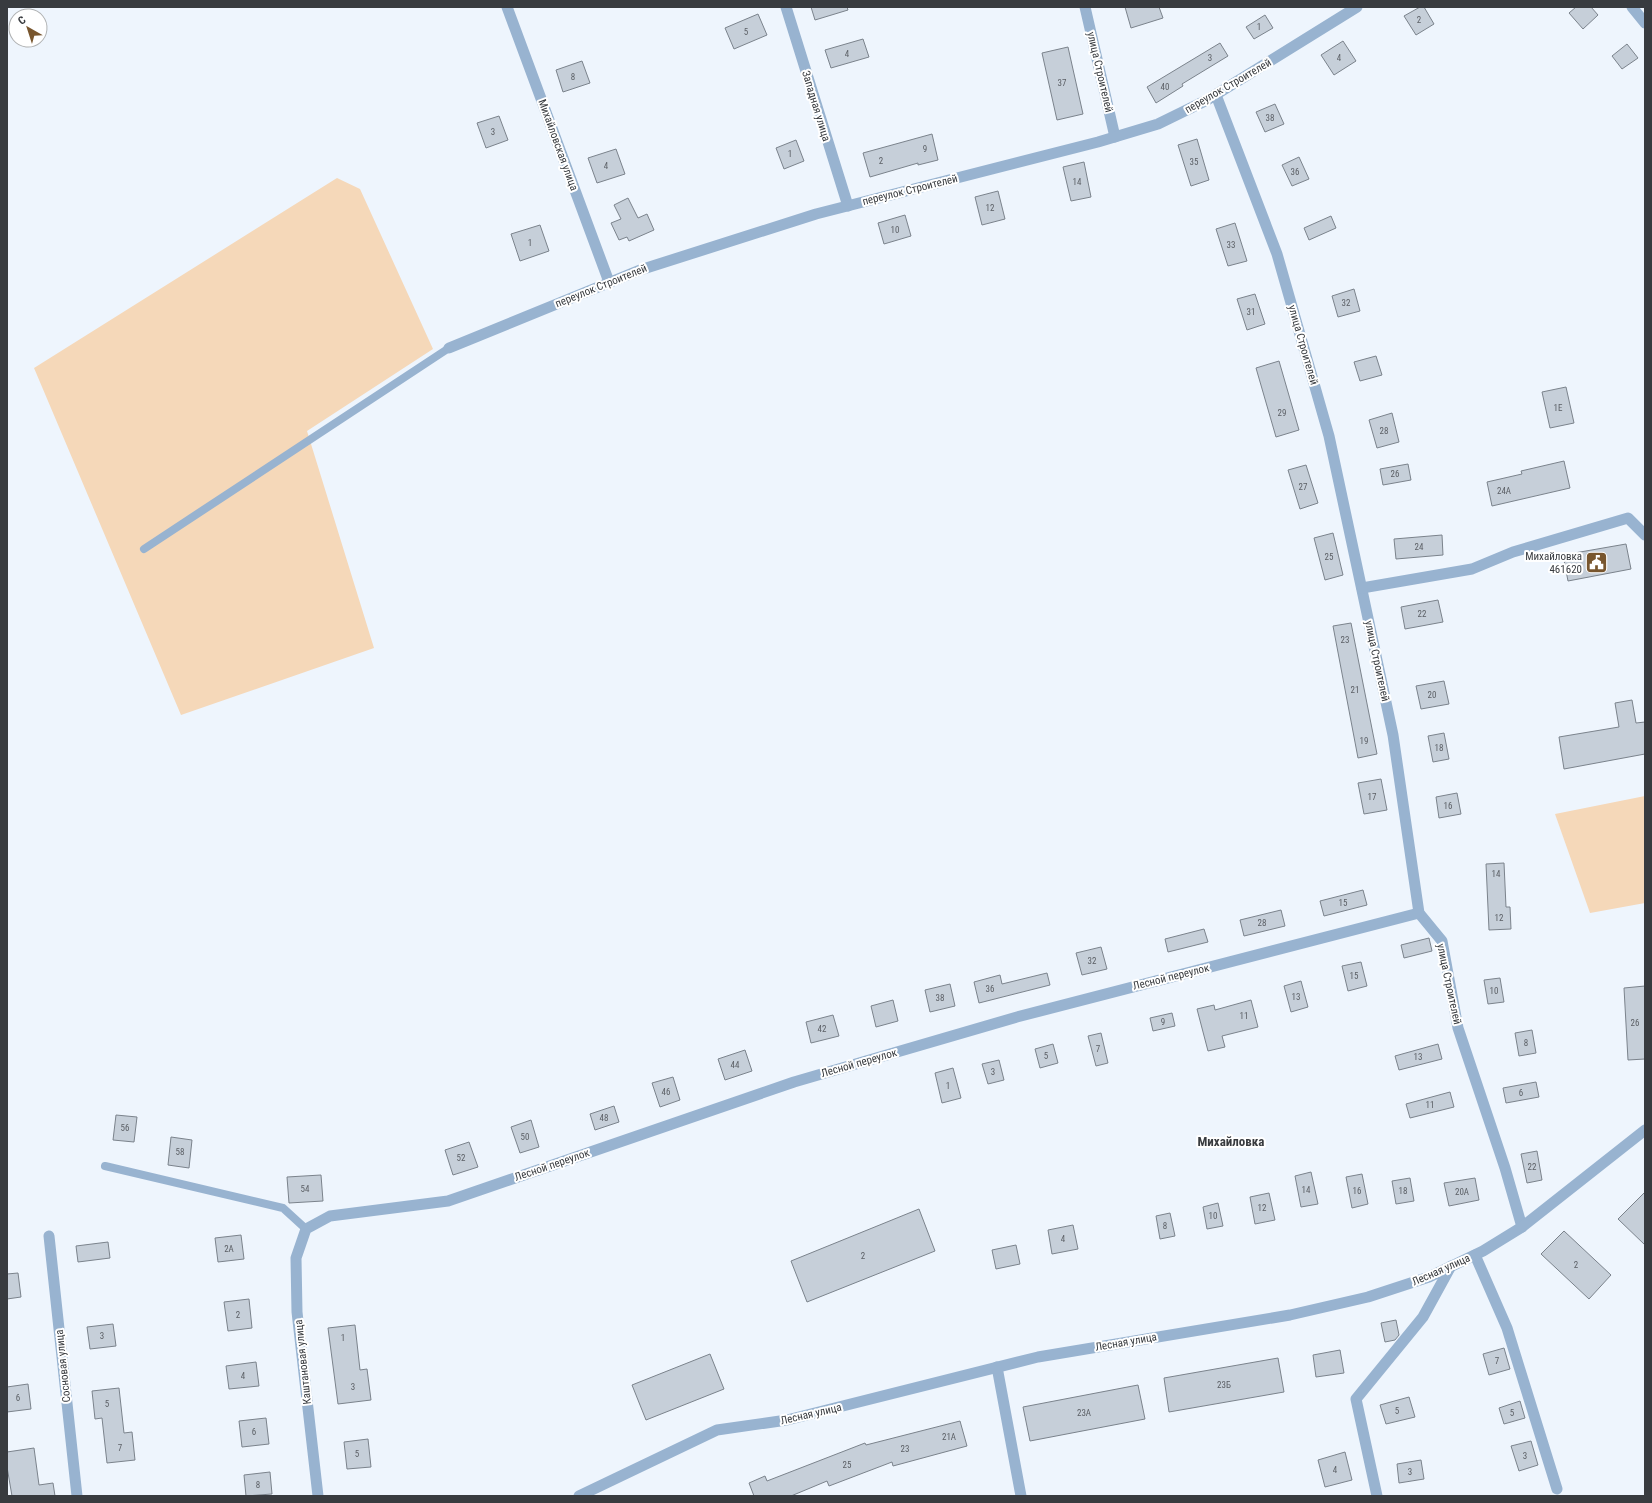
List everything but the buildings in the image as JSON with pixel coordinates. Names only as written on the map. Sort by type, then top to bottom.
[{"type":"street","name":"Михайловская улица","points":[[507,7],[609,282]]},
{"type":"street","name":"Западная улица","points":[[786,7],[848,206]]},
{"type":"street","name":"улица Строителей","points":[[1084,7],[1115,137]]},
{"type":"street","name":"переулок Строителей","points":[[449,348],[609,282],[647,268],[816,214],[1115,137],[1158,124],[1216,95],[1357,7]]},
{"type":"street","points":[[1632,7],[1645,23]]},
{"type":"street","name":"улица Строителей","points":[[1216,95],[1277,254],[1328,436],[1393,735],[1419,914],[1442,941],[1458,1028],[1505,1168],[1522,1227]]},
{"type":"street","points":[[1362,588],[1472,569],[1513,552],[1628,518],[1645,535]]},
{"type":"street","name":"Лесной переулок","points":[[306,1228],[330,1216],[448,1201],[794,1082],[1017,1017],[1419,914]]},
{"type":"street","name":"Лесная улица","points":[[579,1496],[717,1430],[788,1420],[1038,1357],[1290,1314],[1353,1301],[1429,1277],[1475,1255],[1522,1227],[1645,1130]]},
{"type":"street","name":"Каштановая улица","points":[[306,1228],[296,1258],[297,1312],[318,1496]]},
{"type":"street","name":"Сосновая улица","points":[[49,1236],[77,1496]]},
{"type":"street","points":[[1475,1255],[1507,1328],[1557,1489]]},
{"type":"street","points":[[1377,1496],[1356,1399],[1424,1318],[1451,1266]]},
{"type":"street","points":[[997,1367],[1021,1496]]},
{"type":"lane","points":[[144,549],[449,348]]},
{"type":"lane","points":[[105,1166],[283,1208],[306,1228]]},
{"type":"shaded area","points":[[337,178],[360,189],[433,349],[307,431],[374,648],[181,715],[34,368]]},
{"type":"shaded area","points":[[1645,796],[1645,903],[1590,913],[1555,814]]},
{"type":"place","name":"Михайловка 461620","points":[[1597,562]]},
{"type":"district","name":"Михайловка","points":[[1231,1141]]}]
